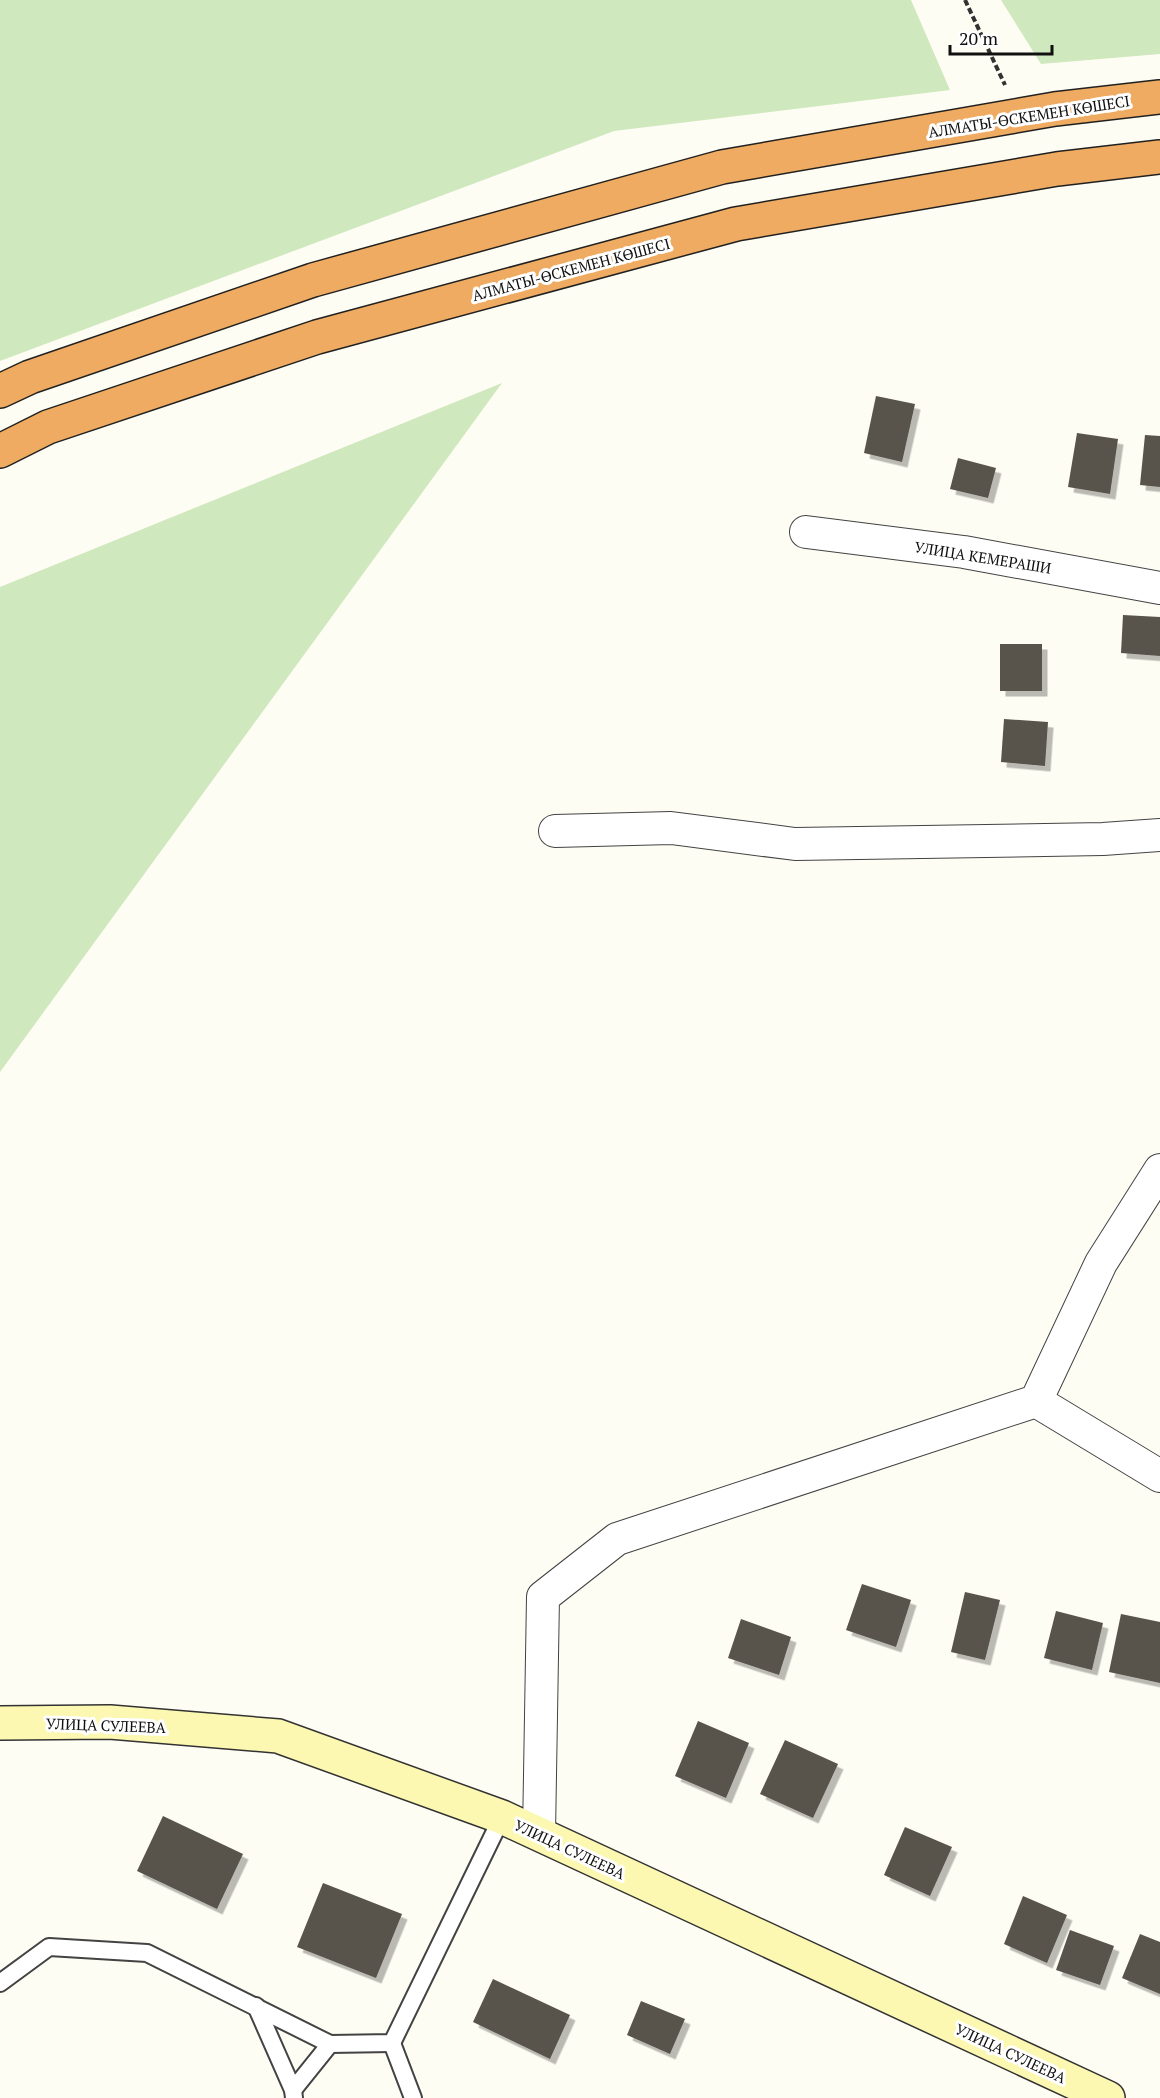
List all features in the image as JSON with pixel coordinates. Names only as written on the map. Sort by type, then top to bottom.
[{"type":"highway","name":"АЛМАТЫ-ӨСКЕМЕН КӨШЕСІ","points":[[0,390],[30,377],[313,280],[722,167],[1055,109],[1160,97]]},
{"type":"highway","name":"АЛМАТЫ-ӨСКЕМЕН КӨШЕСІ","points":[[0,451],[48,427],[317,337],[736,224],[1057,169],[1160,157]]},
{"type":"main road","name":"УЛИЦА СУЛЕЕВА","points":[[0,1723],[110,1722],[278,1736],[502,1817],[1108,2098]]},
{"type":"street","name":"УЛИЦА КЕМЕРАШИ","points":[[806,532],[964,552],[1160,588]]},
{"type":"street","points":[[555,831],[671,828],[795,844],[1102,839],[1160,835]]},
{"type":"street","points":[[539,1834],[543,1597],[617,1539],[1036,1401],[1101,1263],[1160,1170]]},
{"type":"street","points":[[1036,1401],[1160,1476]]},
{"type":"lane","points":[[413,2098],[392,2043],[502,1817]]},
{"type":"lane","points":[[0,1983],[49,1947],[147,1953],[330,2044],[392,2043]]},
{"type":"lane","points":[[256,2006],[294,2094]]},
{"type":"lane","points":[[294,2094],[330,2044]]},
{"type":"path","points":[[965,0],[1020,116]]},
{"type":"green space","points":[[0,0],[911,0],[950,90],[614,131],[0,361]]},
{"type":"green space","points":[[1001,0],[1160,0],[1160,54],[1041,64]]},
{"type":"green space","points":[[502,383],[0,1072],[0,587]]},
{"type":"building","points":[[876,396],[915,404],[902,462],[864,453]]},
{"type":"building","points":[[1077,433],[1118,439],[1110,494],[1068,487]]},
{"type":"building","points":[[1145,435],[1160,436],[1160,487],[1140,485]]},
{"type":"building","points":[[958,458],[996,468],[988,498],[950,489]]},
{"type":"building","points":[[1123,615],[1160,617],[1160,656],[1121,653]]},
{"type":"building","points":[[1000,644],[1042,644],[1042,691],[1000,691]]},
{"type":"building","points":[[1004,719],[1048,722],[1045,766],[1001,762]]},
{"type":"building","points":[[862,1584],[911,1600],[896,1647],[846,1630]]},
{"type":"building","points":[[965,1592],[1000,1600],[985,1660],[951,1652]]},
{"type":"building","points":[[1056,1611],[1103,1623],[1092,1670],[1044,1658]]},
{"type":"building","points":[[1121,1614],[1160,1622],[1160,1683],[1109,1672]]},
{"type":"building","points":[[741,1619],[791,1637],[779,1675],[728,1658]]},
{"type":"building","points":[[698,1721],[749,1743],[726,1798],[675,1776]]},
{"type":"building","points":[[785,1740],[838,1764],[813,1818],[760,1794]]},
{"type":"building","points":[[163,1816],[243,1854],[217,1909],[137,1871]]},
{"type":"building","points":[[905,1827],[952,1847],[930,1896],[884,1875]]},
{"type":"building","points":[[323,1883],[402,1914],[376,1978],[297,1947]]},
{"type":"building","points":[[1023,1896],[1067,1915],[1047,1963],[1004,1944]]},
{"type":"building","points":[[1070,1930],[1114,1946],[1100,1985],[1056,1970]]},
{"type":"building","points":[[1140,1934],[1160,1942],[1160,1994],[1122,1978]]},
{"type":"building","points":[[493,1979],[570,2015],[550,2059],[473,2022]]},
{"type":"building","points":[[641,2001],[685,2019],[670,2054],[627,2035]]}]
